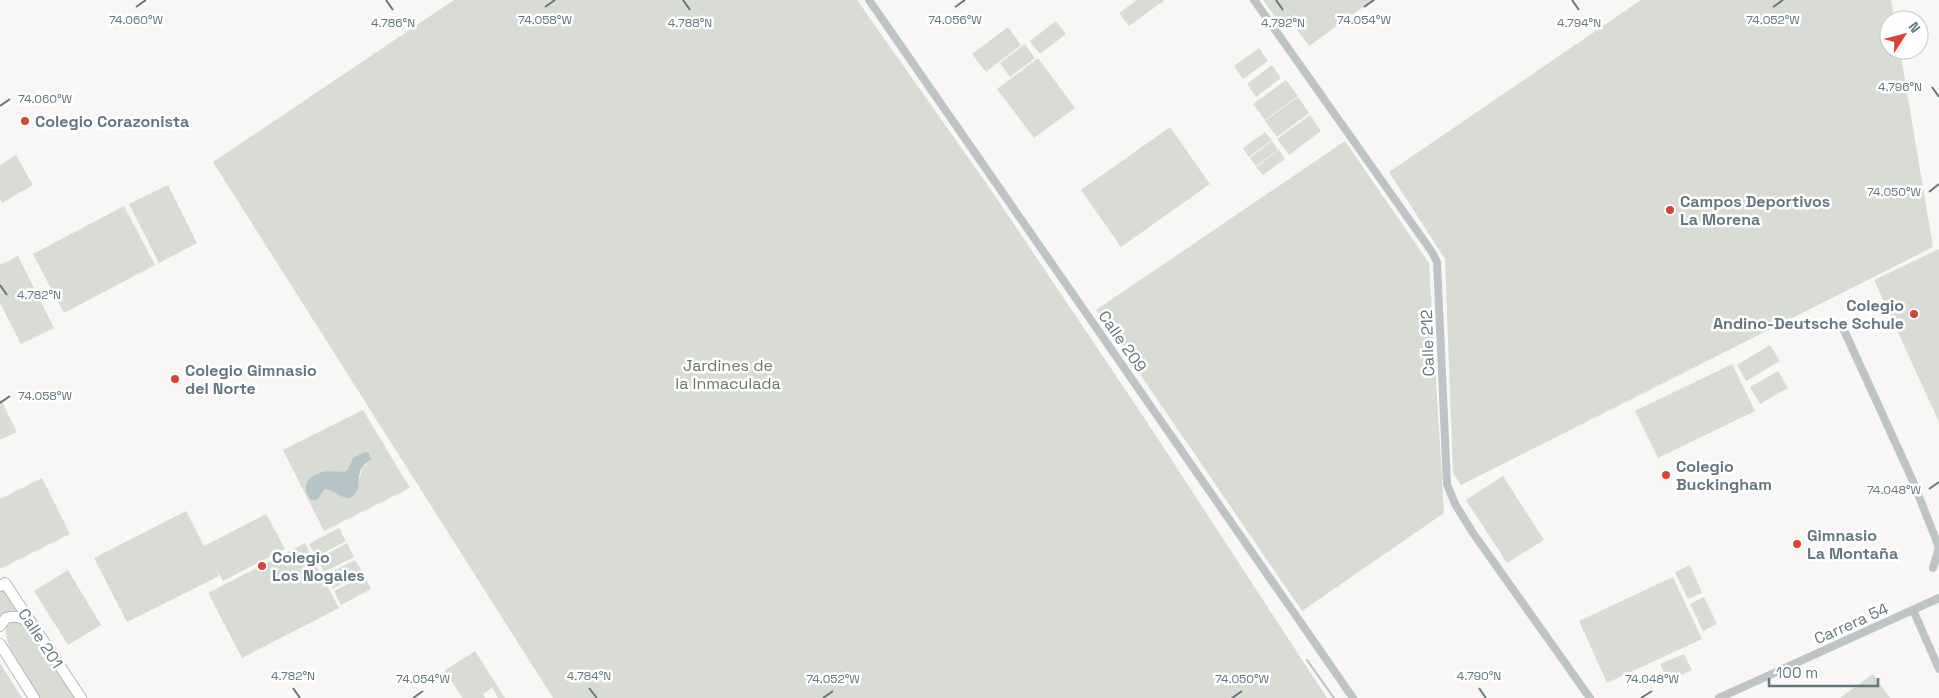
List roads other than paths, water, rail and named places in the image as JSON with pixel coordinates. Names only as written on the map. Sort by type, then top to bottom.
[{"type":"main road","name":"Calle 201","points":[[3,584],[35,627],[81,698]]},
{"type":"main road","points":[[0,626],[6,618],[13,616],[21,617],[35,627]]},
{"type":"main road","points":[[1,644],[34,698]]},
{"type":"street","name":"Calle 209","points":[[869,0],[1354,698]]},
{"type":"street","name":"Calle 212","points":[[1254,0],[1437,262],[1446,484],[1455,504],[1473,533],[1590,698]]},
{"type":"street","points":[[1843,328],[1912,479],[1935,537],[1939,548],[1933,568]]},
{"type":"street","name":"Carrera 54","points":[[1719,698],[1939,598]]},
{"type":"street","points":[[1913,610],[1939,670]]},
{"type":"waterway","points":[[1307,660],[1334,698]]},
{"type":"place","name":"Colegio Corazonista","points":[[25,121]]},
{"type":"place","name":"Campos Deportivos La Morena","points":[[1670,210]]},
{"type":"place","name":"Colegio Andino-Deutsche Schule","points":[[1914,314]]},
{"type":"place","name":"Colegio Gimnasio del Norte","points":[[175,379]]},
{"type":"place","name":"Colegio Buckingham","points":[[1666,475]]},
{"type":"place","name":"Gimnasio La Montaña","points":[[1797,544]]},
{"type":"place","name":"Colegio Los Nogales","points":[[262,566]]},
{"type":"park label","name":"Jardines de la Inmaculada","points":[[728,374]]}]
